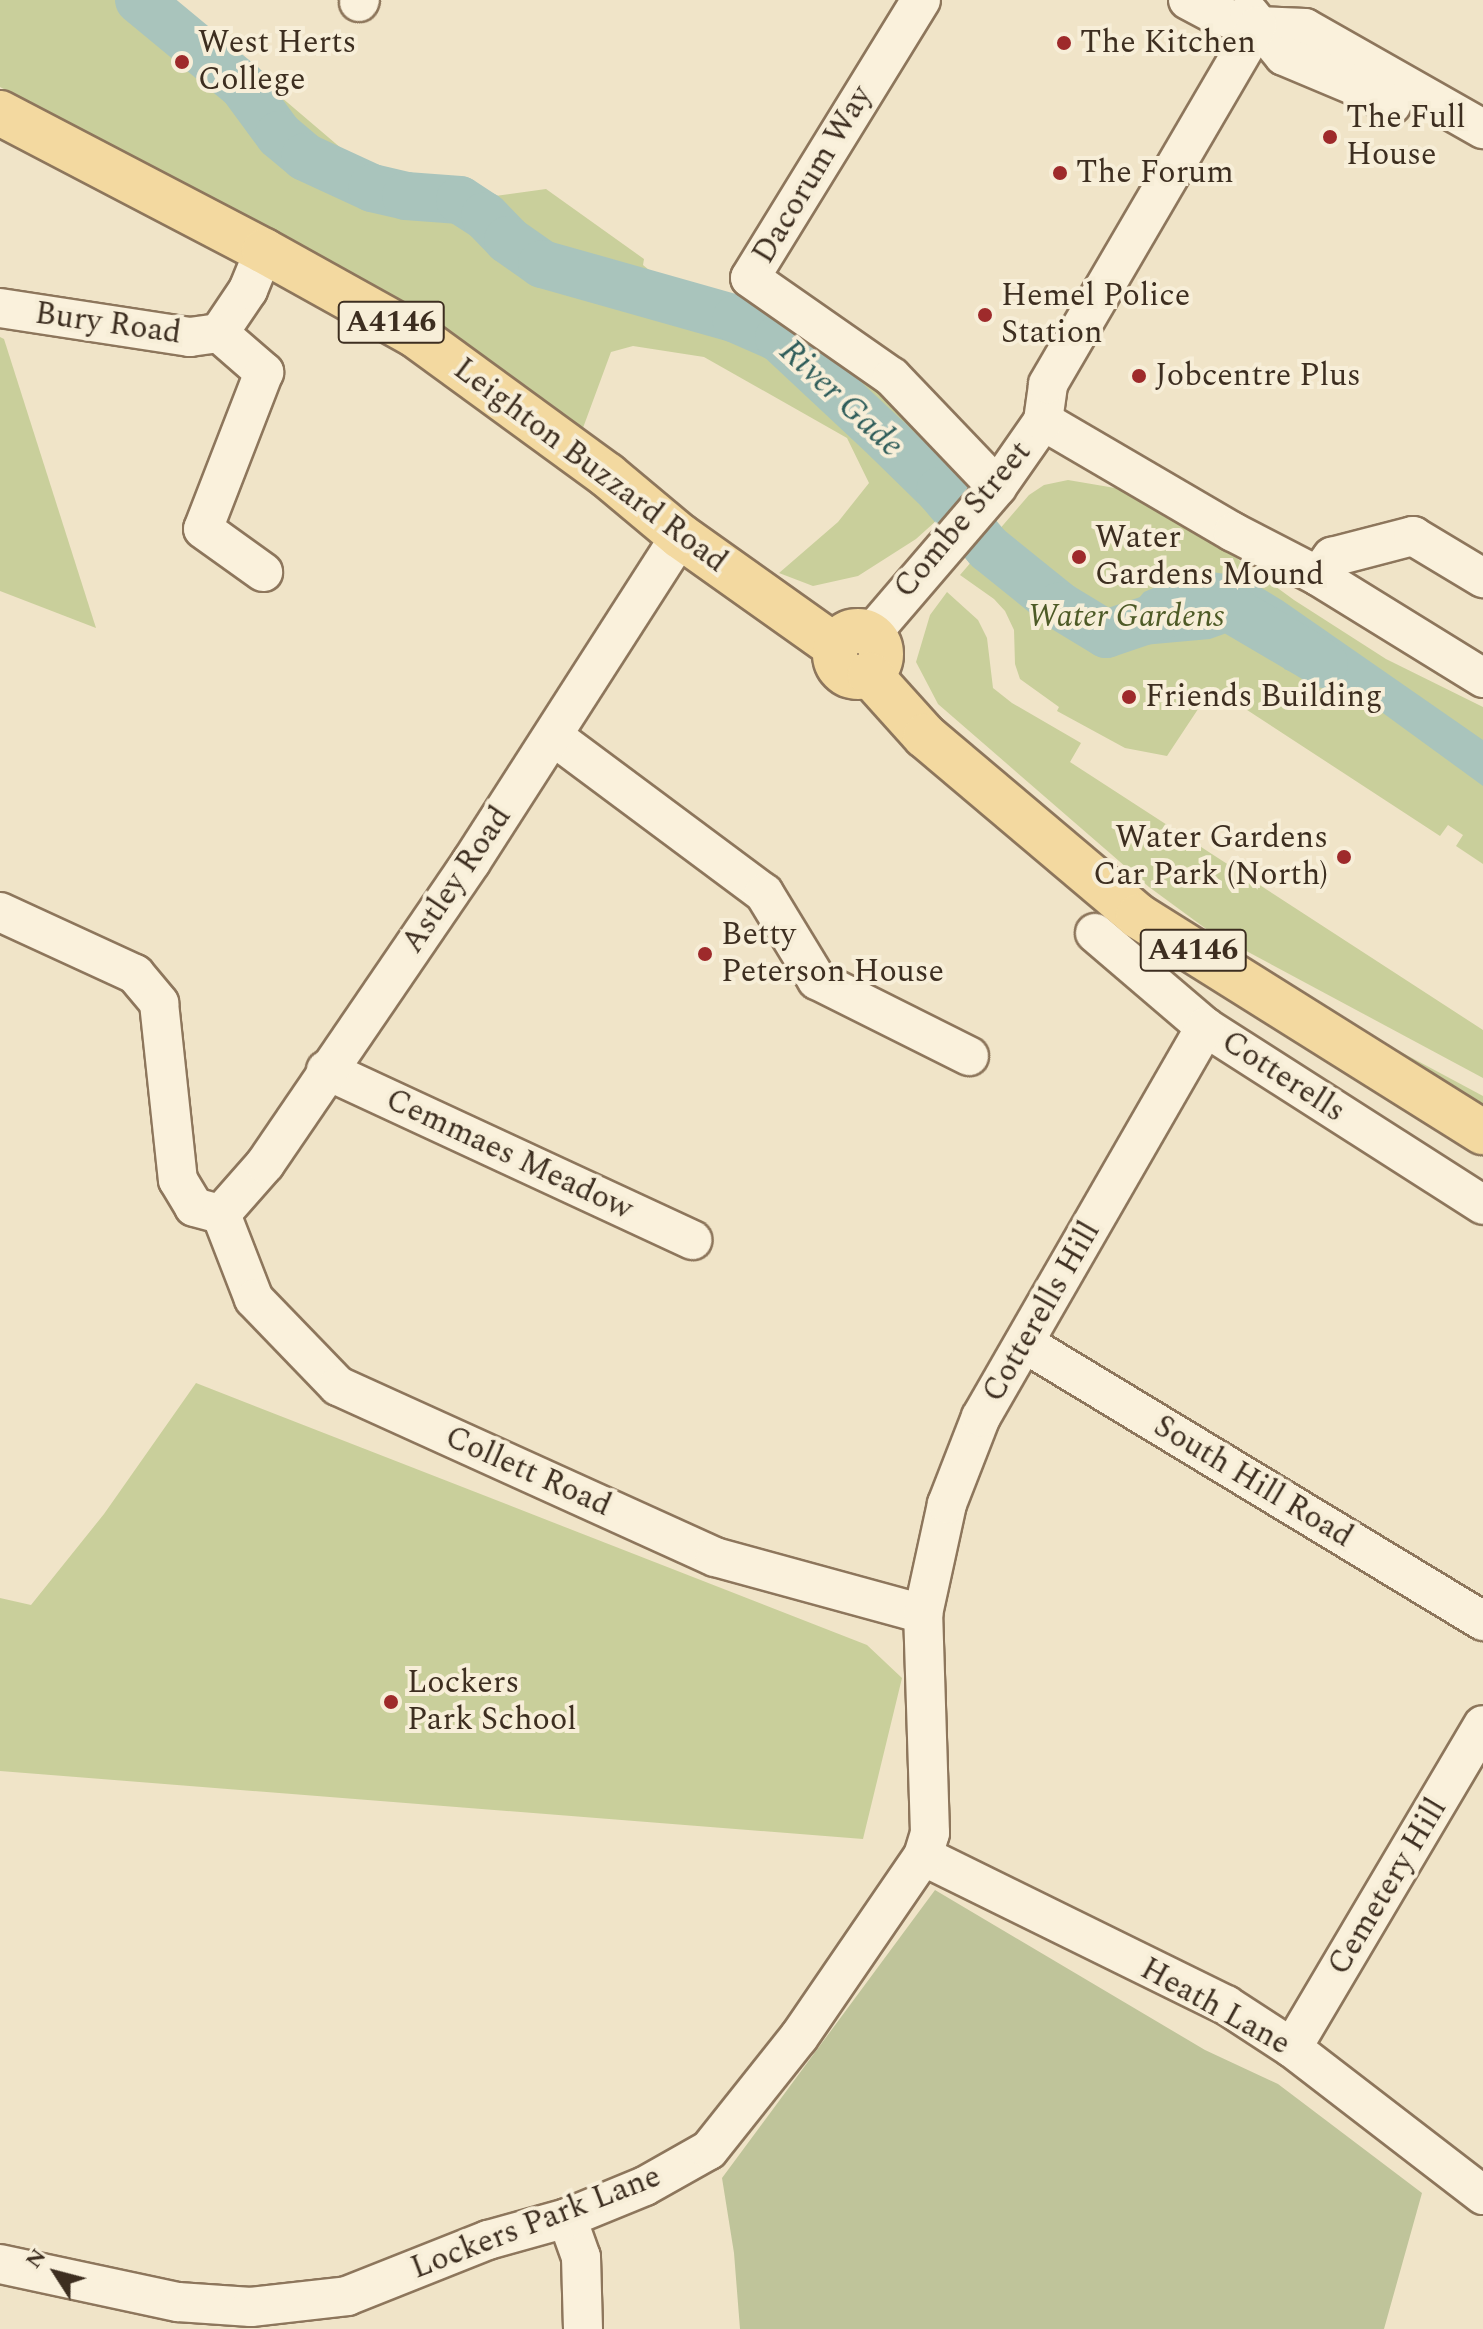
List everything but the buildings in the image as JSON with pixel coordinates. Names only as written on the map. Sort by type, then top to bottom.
[{"type":"main road","name":"Leighton Buzzard Road","points":[[0,113],[264,251],[415,335],[607,475],[680,536],[859,652],[925,736],[1138,916],[1483,1132]]},
{"type":"street","name":"Dacorum Way","points":[[921,0],[750,278],[892,377],[991,493]]},
{"type":"street","points":[[1188,0],[1216,15],[1249,13],[1305,28],[1483,129]]},
{"type":"street","points":[[1249,13],[1284,56],[1358,87],[1459,143],[1483,152]]},
{"type":"street","name":"Combe Street","points":[[859,652],[991,493],[1043,421],[1048,384],[1249,13]]},
{"type":"street","name":"Bury Road","points":[[0,308],[190,337],[219,333],[248,290],[264,251]]},
{"type":"street","points":[[219,333],[264,372],[203,529],[263,572]]},
{"type":"street","points":[[1043,421],[1233,532],[1318,576],[1483,678]]},
{"type":"street","name":"Astley Road","points":[[221,1214],[265,1164],[326,1070],[471,862],[680,536]]},
{"type":"street","points":[[1318,576],[1332,557],[1413,536],[1483,578]]},
{"type":"street","points":[[553,736],[764,893],[817,980],[969,1056]]},
{"type":"street","points":[[0,912],[135,974],[159,1003],[178,1180],[194,1207],[221,1214]]},
{"type":"street","name":"Cotterells","points":[[1095,933],[1205,1027],[1483,1205]]},
{"type":"street","name":"Cotterells Hill","points":[[923,1614],[947,1504],[981,1417],[1205,1027]]},
{"type":"street","name":"Cemmaes Meadow","points":[[326,1070],[692,1240]]},
{"type":"street","name":"Collett Road","points":[[221,1214],[254,1299],[338,1386],[715,1557],[923,1614]]},
{"type":"street","name":"South Hill Road","points":[[1024,1343],[1483,1621]]},
{"type":"street","name":"Lockers Park Lane","points":[[0,2264],[178,2302],[251,2307],[347,2296],[488,2240],[567,2218],[645,2186],[709,2150],[799,2037],[923,1856],[930,1833],[923,1614]]},
{"type":"street","name":"Cemetery Hill","points":[[1292,2048],[1483,1725]]},
{"type":"street","name":"Heath Lane","points":[[923,1856],[1226,2005],[1292,2048],[1483,2195]]},
{"type":"street","points":[[567,2218],[581,2257],[583,2329]]},
{"type":"green space","points":[[0,0],[167,0],[362,166],[450,202],[546,189],[644,259],[643,265],[661,280],[740,310],[757,303],[896,389],[976,485],[916,539],[858,576],[813,586],[779,573],[838,522],[869,483],[847,438],[704,357],[633,346],[611,352],[580,436],[334,263],[0,87]]},
{"type":"green space","points":[[0,337],[4,339],[96,628],[0,591]]},
{"type":"green space","name":"Water Gardens","points":[[1068,480],[1121,489],[1194,527],[1294,600],[1386,659],[1483,707],[1483,864],[1456,846],[1463,835],[1448,825],[1440,836],[1244,708],[1251,697],[1236,687],[1228,698],[1212,688],[1167,756],[1125,748],[1057,711],[1059,707],[1020,679],[1015,664],[1014,630],[1005,611],[994,599],[960,575],[1029,495],[1044,485]]},
{"type":"green space","points":[[947,592],[978,620],[987,638],[993,688],[1012,703],[1081,743],[1070,762],[1483,1030],[1483,1078],[1209,931],[1149,887],[938,704],[916,662],[930,615]]},
{"type":"green space","points":[[1399,1051],[1483,1096],[1483,1108],[1395,1052]]},
{"type":"green space","points":[[196,1383],[867,1645],[902,1678],[863,1839],[0,1771],[0,1598],[31,1605],[104,1514]]},
{"type":"green space","points":[[935,1890],[1205,2050],[1278,2084],[1422,2193],[1384,2329],[740,2329],[734,2253],[722,2178]]},
{"type":"water","name":"Water Gardens","points":[[1211,572],[1242,576],[1283,601],[1483,740],[1483,786],[1354,692],[1342,698],[1325,684],[1284,669],[1284,657],[1292,649],[1247,615],[1224,634],[1210,639],[1110,648],[1105,638],[1111,626],[1115,627],[1144,592],[1174,579]]},
{"type":"waterway","name":"River Gade","points":[[139,0],[243,86],[279,135],[305,157],[372,188],[406,196],[460,200],[485,216],[508,240],[542,264],[736,319],[779,338],[940,491],[988,548],[1060,606],[1106,634],[1212,598],[1324,664]]},
{"type":"place","name":"The Kitchen","points":[[1064,43]]},
{"type":"place","name":"West Herts College","points":[[182,62]]},
{"type":"place","name":"The Full House","points":[[1330,137]]},
{"type":"place","name":"The Forum","points":[[1060,173]]},
{"type":"place","name":"Hemel Police Station","points":[[985,315]]},
{"type":"place","name":"Jobcentre Plus","points":[[1139,376]]},
{"type":"place","name":"Water Gardens Mound","points":[[1079,557]]},
{"type":"place","name":"Friends Building","points":[[1129,697]]},
{"type":"place","name":"Water Gardens Car Park (North)","points":[[1344,857]]},
{"type":"place","name":"Betty Peterson House","points":[[705,954]]},
{"type":"place","name":"Lockers Park School","points":[[391,1702]]}]
